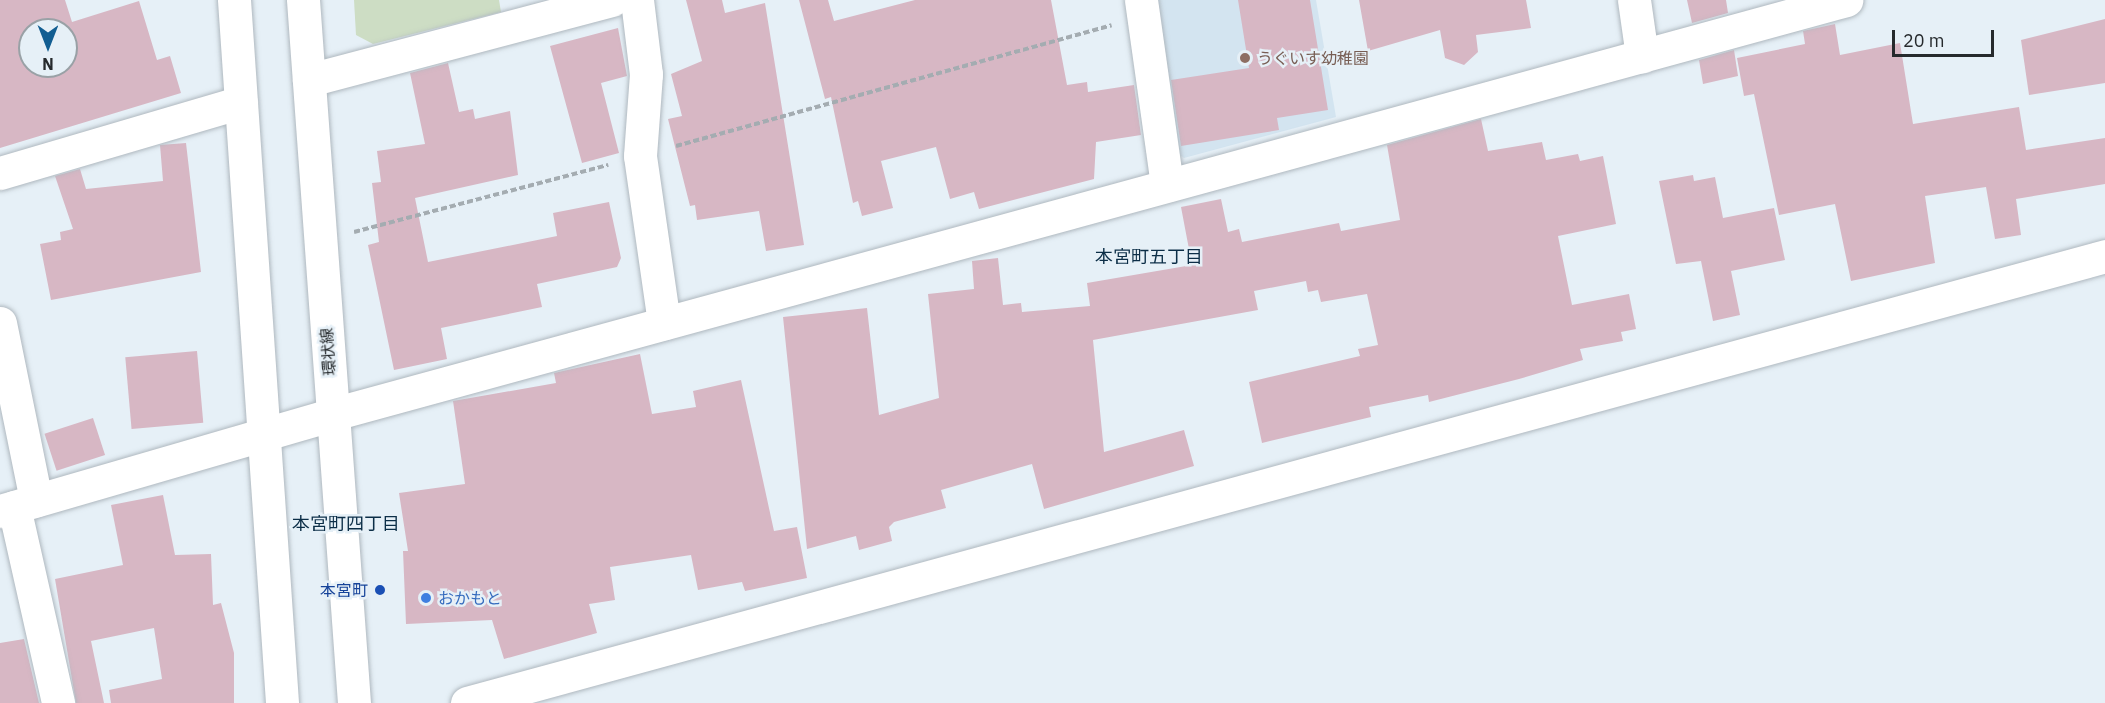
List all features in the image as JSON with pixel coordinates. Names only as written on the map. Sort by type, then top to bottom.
[{"type":"street","points":[[234,0],[282,703]]},
{"type":"street","name":"環状線","points":[[303,0],[354,703]]},
{"type":"street","points":[[309,80],[612,0]]},
{"type":"street","points":[[637,0],[646,74],[640,156],[664,323]]},
{"type":"street","points":[[1634,0],[1642,56]]},
{"type":"street","points":[[17,506],[264,433],[1846,0]]},
{"type":"street","points":[[1142,8],[1167,185]]},
{"type":"street","points":[[0,173],[241,102]]},
{"type":"street","points":[[467,703],[2105,256]]},
{"type":"street","points":[[0,323],[17,506],[58,703]]},
{"type":"path","points":[[320,241],[640,156],[1142,8]]},
{"type":"shaded area","name":"うぐいす幼稚園","points":[[1156,0],[1316,0],[1336,117],[1184,158],[1176,152]]},
{"type":"green space","points":[[354,0],[499,0],[501,12],[373,44],[356,35]]},
{"type":"building","points":[[0,0],[65,0],[71,18],[18,18],[18,78],[78,78],[78,20],[139,1],[157,60],[170,56],[181,93],[0,148]]},
{"type":"building","points":[[686,0],[722,0],[725,13],[765,3],[804,245],[766,251],[759,211],[697,220],[695,205],[690,206],[668,119],[682,116],[671,74],[702,61]]},
{"type":"building","points":[[799,0],[828,0],[834,21],[915,0],[1051,0],[1067,85],[1087,82],[1088,92],[1134,85],[1141,135],[1096,142],[1094,179],[979,209],[974,192],[950,199],[936,147],[881,161],[893,208],[862,216],[858,201],[853,203],[831,97],[825,99]]},
{"type":"building","name":"うぐいす幼稚園","points":[[1238,0],[1310,0],[1328,110],[1277,118],[1279,130],[1181,146],[1171,80],[1249,68]]},
{"type":"building","points":[[1359,0],[1526,0],[1531,28],[1476,35],[1478,52],[1464,65],[1445,58],[1440,30],[1368,51]]},
{"type":"building","points":[[1687,0],[1726,0],[1728,13],[1692,23]]},
{"type":"building","points":[[2105,19],[2105,83],[2029,95],[2021,40]]},
{"type":"building","points":[[1835,24],[1840,55],[1900,43],[1913,124],[2019,107],[2026,150],[2105,138],[2105,184],[2016,199],[2021,235],[1995,239],[1986,187],[1925,196],[1935,263],[1851,281],[1835,204],[1779,215],[1754,94],[1744,96],[1737,58],[1805,44],[1803,31]]},
{"type":"building","points":[[618,28],[627,76],[601,83],[619,153],[582,163],[550,46]]},
{"type":"building","points":[[1734,50],[1738,76],[1703,84],[1699,60]]},
{"type":"building","points":[[448,63],[459,112],[473,109],[475,119],[510,111],[518,175],[415,198],[428,262],[557,236],[553,213],[609,202],[621,258],[617,267],[537,284],[542,307],[441,328],[447,359],[394,370],[368,245],[379,242],[372,183],[381,182],[377,151],[425,144],[410,73]]},
{"type":"building","points":[[1481,119],[1488,151],[1542,142],[1546,160],[1578,154],[1580,161],[1603,156],[1616,224],[1558,236],[1572,305],[1629,294],[1636,329],[1621,332],[1623,341],[1580,349],[1583,360],[1519,379],[1429,402],[1428,395],[1369,407],[1371,417],[1262,443],[1249,382],[1360,356],[1358,349],[1378,345],[1367,294],[1321,302],[1318,290],[1308,292],[1306,281],[1254,291],[1258,310],[1093,340],[1104,452],[1184,430],[1194,466],[1044,509],[1032,464],[941,490],[946,508],[894,522],[889,527],[892,541],[859,550],[856,536],[807,549],[783,317],[867,308],[879,415],[939,398],[928,294],[974,289],[972,261],[998,258],[1003,305],[1021,303],[1022,312],[1090,306],[1087,283],[1192,265],[1181,207],[1221,199],[1228,232],[1239,229],[1242,242],[1339,223],[1341,231],[1400,220],[1387,145]]},
{"type":"building","points":[[186,143],[201,272],[51,300],[40,244],[61,240],[60,232],[73,229],[55,176],[80,169],[86,189],[163,181],[160,145]]},
{"type":"building","points":[[1693,175],[1694,181],[1715,177],[1723,218],[1774,208],[1785,260],[1731,271],[1740,315],[1713,321],[1701,261],[1676,264],[1659,181]]},
{"type":"building","points":[[197,351],[203,423],[132,429],[125,357]]},
{"type":"building","points":[[640,354],[652,414],[696,407],[693,391],[741,380],[774,531],[797,527],[807,578],[745,591],[742,582],[698,590],[691,555],[610,567],[615,600],[589,604],[597,633],[504,659],[492,620],[406,624],[403,551],[408,551],[399,493],[465,484],[453,401],[556,383],[554,373]]},
{"type":"building","points":[[93,418],[105,455],[57,471],[44,434]]},
{"type":"building","points":[[163,495],[175,555],[211,554],[213,605],[221,603],[234,653],[234,703],[111,703],[109,690],[162,679],[154,628],[91,641],[104,703],[76,703],[55,579],[123,565],[111,505]]},
{"type":"building","points":[[24,639],[39,703],[0,703],[0,643]]},
{"type":"place","name":"うぐいす幼稚園","points":[[1245,58]]},
{"type":"place","name":"本宮町","points":[[380,590]]},
{"type":"place","name":"おかもと","points":[[426,598]]},
{"type":"district","name":"本宮町五丁目","points":[[1149,257]]},
{"type":"district","name":"本宮町四丁目","points":[[346,524]]}]
